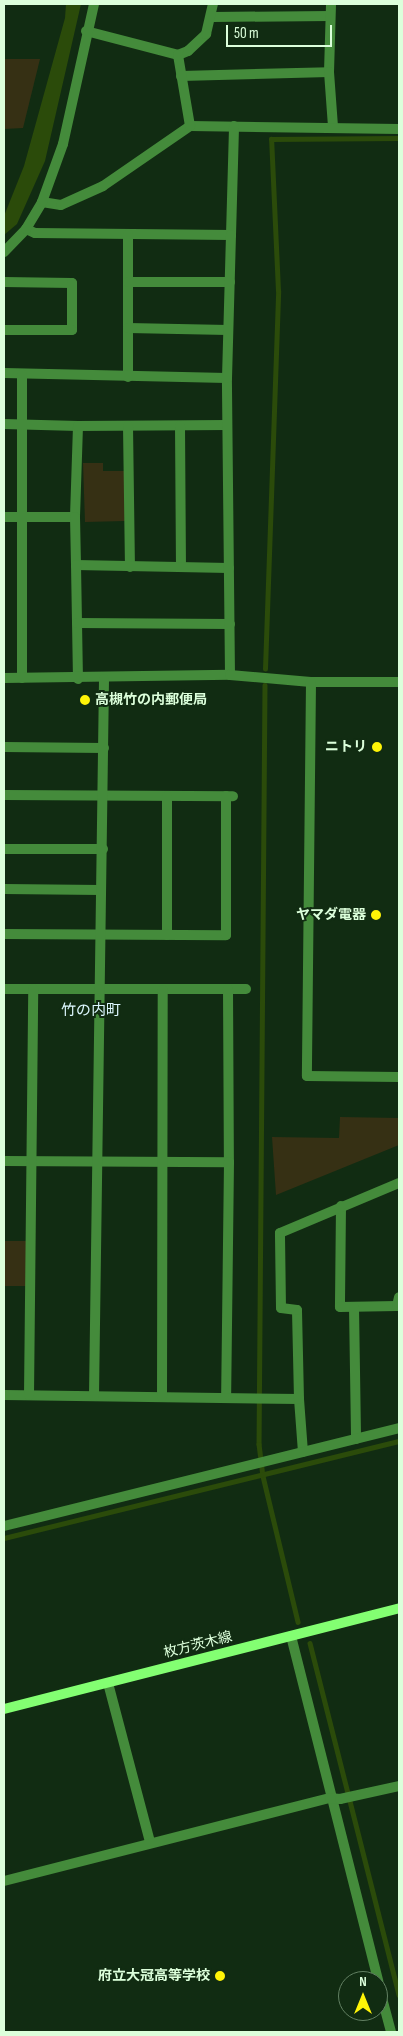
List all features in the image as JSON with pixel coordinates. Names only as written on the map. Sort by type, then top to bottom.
[{"type":"main road","name":"枚方茨木線","points":[[4,1709],[399,1608]]},
{"type":"street","points":[[4,252],[26,229],[42,202],[63,144],[86,31],[94,4]]},
{"type":"street","points":[[86,31],[178,55],[188,51],[206,34],[212,17],[213,4]]},
{"type":"street","points":[[331,4],[329,72],[333,126]]},
{"type":"street","points":[[212,17],[330,16]]},
{"type":"street","points":[[178,55],[190,126]]},
{"type":"street","points":[[182,76],[329,72]]},
{"type":"street","points":[[42,202],[61,205],[103,186],[190,126],[333,126],[399,129]]},
{"type":"street","points":[[230,675],[227,378],[234,126]]},
{"type":"street","points":[[26,229],[35,232],[231,235]]},
{"type":"street","points":[[128,234],[128,376]]},
{"type":"street","points":[[4,282],[72,282],[72,330],[4,330]]},
{"type":"street","points":[[128,282],[230,282]]},
{"type":"street","points":[[128,328],[228,330]]},
{"type":"street","points":[[4,373],[227,378]]},
{"type":"street","points":[[22,374],[22,678]]},
{"type":"street","points":[[4,424],[78,426],[227,425]]},
{"type":"street","points":[[78,426],[75,517],[78,679]]},
{"type":"street","points":[[128,426],[130,567]]},
{"type":"street","points":[[180,426],[181,567]]},
{"type":"street","points":[[4,517],[75,517]]},
{"type":"street","points":[[76,565],[229,568]]},
{"type":"street","points":[[77,623],[230,624]]},
{"type":"street","points":[[4,678],[104,679],[230,675],[310,682],[399,682]]},
{"type":"street","points":[[94,1396],[98,990],[104,797],[104,679]]},
{"type":"street","points":[[310,682],[307,1076],[399,1077]]},
{"type":"street","points":[[4,748],[104,748]]},
{"type":"street","points":[[4,795],[104,797],[229,796],[226,936],[4,934]]},
{"type":"street","points":[[167,796],[167,934]]},
{"type":"street","points":[[4,849],[102,850]]},
{"type":"street","points":[[4,889],[101,890]]},
{"type":"street","points":[[4,989],[246,989]]},
{"type":"street","points":[[29,1395],[33,1161],[33,989]]},
{"type":"street","points":[[162,1397],[163,990]]},
{"type":"street","points":[[226,1398],[228,990]]},
{"type":"street","points":[[4,1161],[228,1162]]},
{"type":"street","points":[[303,1452],[299,1399],[297,1310],[282,1308],[280,1233],[399,1183]]},
{"type":"street","points":[[341,1206],[340,1307],[397,1306],[399,1297]]},
{"type":"street","points":[[354,1307],[356,1439]]},
{"type":"street","points":[[4,1395],[299,1399]]},
{"type":"street","points":[[4,1526],[399,1428]]},
{"type":"street","points":[[291,1636],[330,1798],[375,1971]]},
{"type":"street","points":[[108,1683],[150,1842]]},
{"type":"street","points":[[4,1881],[150,1842],[330,1798],[340,1799],[399,1786]]},
{"type":"shaded area","points":[[66,4],[81,4],[45,161],[17,224],[4,235],[4,216],[24,166],[65,18]]},
{"type":"shaded area","points":[[4,59],[40,59],[23,128],[4,129]]},
{"type":"shaded area","points":[[83,463],[103,463],[103,471],[126,471],[125,521],[85,522]]},
{"type":"shaded area","points":[[340,1117],[399,1118],[399,1145],[276,1195],[272,1137],[339,1138]]},
{"type":"shaded area","points":[[4,1241],[28,1241],[28,1286],[4,1286]]},
{"type":"waterway","points":[[265,669],[278,291],[271,139],[399,138]]},
{"type":"waterway","points":[[265,685],[259,1444],[263,1476],[298,1622]]},
{"type":"waterway","points":[[4,1538],[399,1441]]},
{"type":"waterway","points":[[310,1643],[399,1995]]},
{"type":"place","name":"高槻竹の内郵便局","points":[[85,700]]},
{"type":"place","name":"ニトリ","points":[[377,747]]},
{"type":"place","name":"ヤマダ電器","points":[[376,915]]},
{"type":"place","name":"府立大冠高等学校","points":[[220,1976]]},
{"type":"district","name":"竹の内町","points":[[91,1011]]}]
